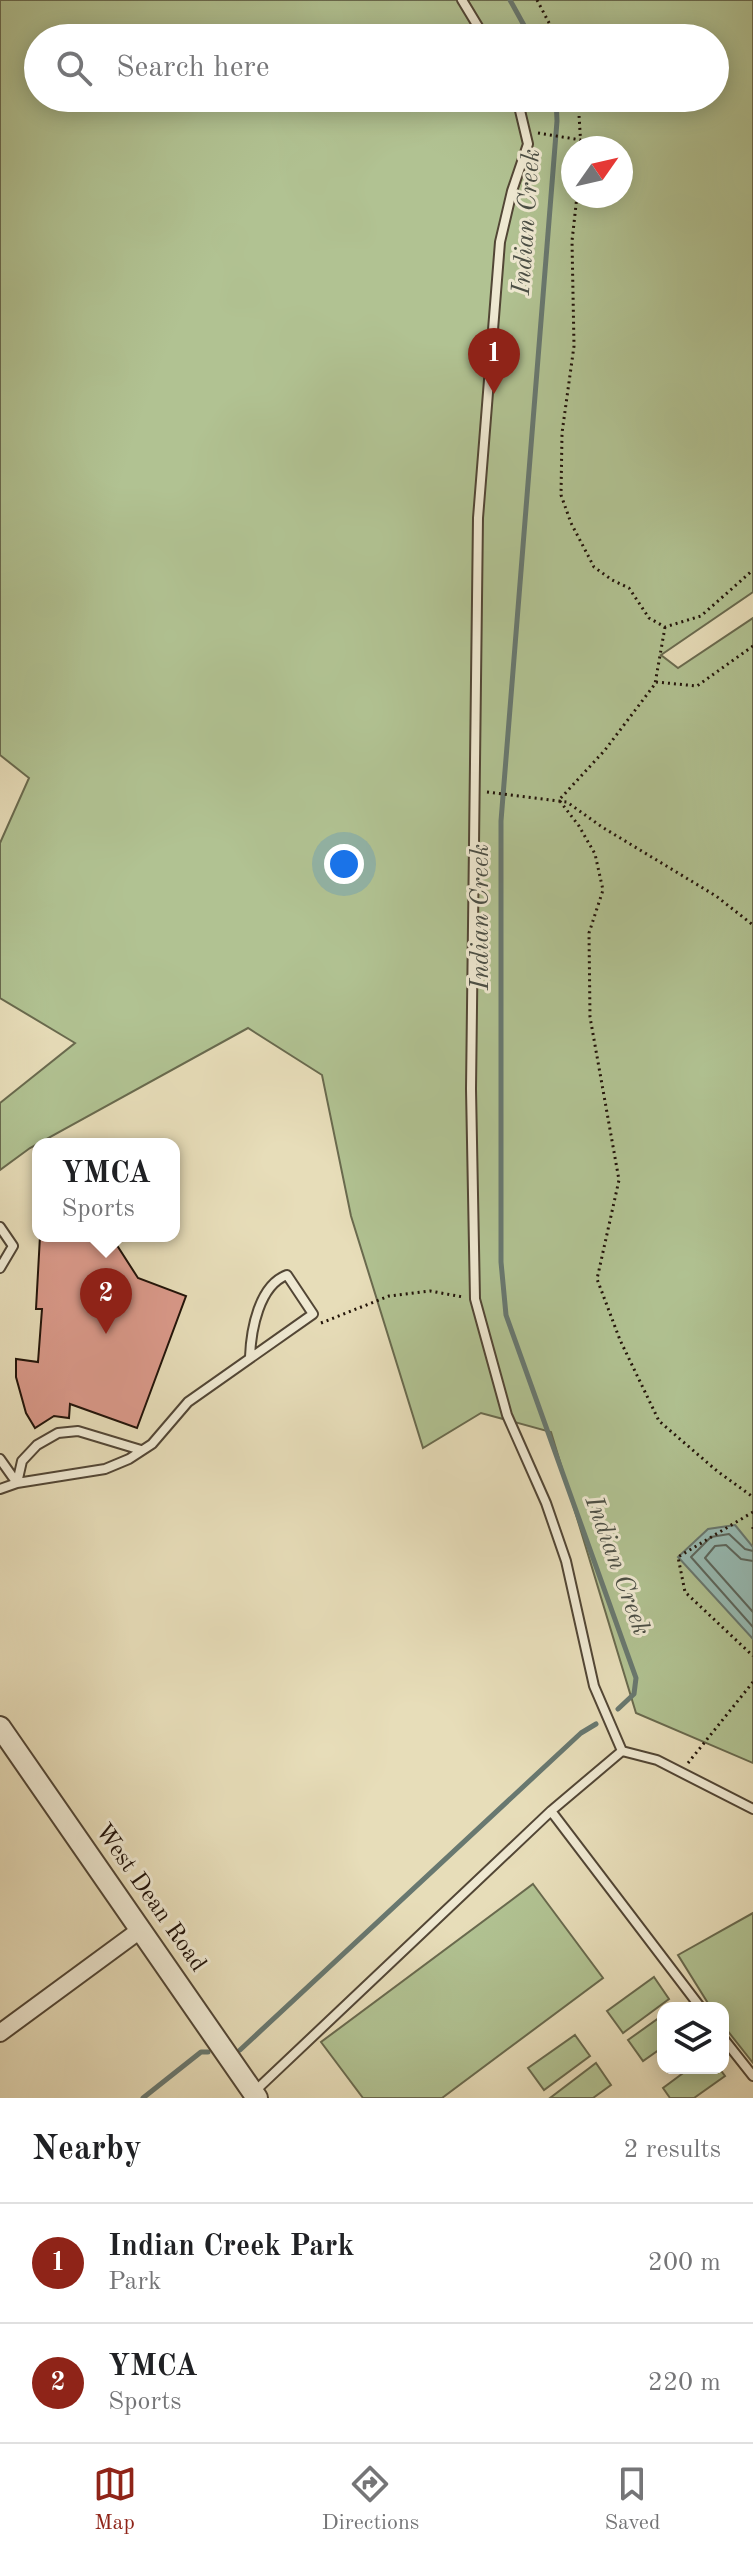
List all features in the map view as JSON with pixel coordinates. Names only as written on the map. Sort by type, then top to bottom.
[{"type":"street","name":"West Dean Road","points":[[0,1727],[256,2095]]},
{"type":"street","points":[[0,2033],[140,1930]]},
{"type":"lane","points":[[462,0],[477,24]]},
{"type":"lane","points":[[520,112],[528,144],[512,191],[500,242],[478,518],[471,1089],[475,1299],[507,1415],[546,1503],[566,1561],[594,1686],[622,1751]]},
{"type":"lane","points":[[0,1227],[13,1246],[0,1268]]},
{"type":"lane","points":[[0,1489],[17,1483],[105,1469],[141,1450],[168,1427],[188,1402],[313,1314],[287,1275],[267,1291],[250,1339],[250,1357]]},
{"type":"lane","points":[[17,1483],[22,1461],[37,1445],[58,1433],[78,1431],[141,1450]]},
{"type":"lane","points":[[0,1459],[17,1483]]},
{"type":"lane","points":[[622,1751],[657,1760],[753,1809]]},
{"type":"lane","points":[[256,2095],[551,1811],[622,1751]]},
{"type":"lane","points":[[551,1811],[696,2002]]},
{"type":"lane","points":[[729,2046],[753,2076]]},
{"type":"path","points":[[537,0],[550,24]]},
{"type":"path","points":[[579,112],[581,136]]},
{"type":"path","points":[[545,134],[561,137]]},
{"type":"path","points":[[576,208],[572,241],[574,346],[562,433],[561,495],[571,523],[594,567],[629,588],[649,618],[665,627],[701,616],[753,570]]},
{"type":"path","points":[[559,800],[605,750],[655,684],[665,627]]},
{"type":"path","points":[[655,684],[697,686],[753,646]]},
{"type":"path","points":[[502,793],[567,802],[602,827],[716,896],[753,925]]},
{"type":"path","points":[[559,800],[595,854],[603,890],[589,933],[590,1017],[619,1180],[597,1279],[620,1340],[659,1421],[717,1471],[753,1497]]},
{"type":"path","points":[[305,1320],[325,1323],[389,1296],[430,1291],[475,1299]]},
{"type":"path","points":[[753,1512],[678,1557],[685,1592],[753,1656]]},
{"type":"path","points":[[681,1772],[753,1682]]},
{"type":"green space","points":[[0,0],[753,0],[753,592],[661,655],[678,668],[753,618],[753,1763],[636,1713],[551,1432],[481,1413],[423,1448],[351,1216],[322,1075],[248,1028],[48,1138],[32,1138],[32,1147],[0,1170],[0,1103],[75,1043],[0,998],[0,843],[29,778],[0,755]]},
{"type":"green space","points":[[533,1884],[603,1978],[442,2098],[363,2098],[321,2042]]},
{"type":"green space","points":[[753,1913],[753,2063],[729,2033],[729,2002],[707,2002],[678,1955]]},
{"type":"green space","points":[[654,1977],[669,1999],[657,2002],[657,2008],[623,2033],[607,2011]]},
{"type":"green space","points":[[657,2019],[657,2051],[643,2061],[628,2040]]},
{"type":"green space","points":[[575,2035],[590,2056],[544,2090],[528,2068]]},
{"type":"green space","points":[[596,2063],[611,2085],[593,2098],[550,2098]]},
{"type":"green space","points":[[682,2074],[725,2076],[694,2098],[670,2098],[663,2088]]},
{"type":"water","points":[[735,1525],[753,1547],[753,1639],[678,1557],[708,1529]]},
{"type":"building","points":[[40,1242],[115,1242],[138,1278],[186,1296],[137,1428],[70,1404],[69,1418],[54,1416],[35,1428],[26,1413],[16,1377],[16,1359],[38,1362],[42,1309],[36,1309]]},
{"type":"waterway","name":"Indian Creek","points":[[510,0],[523,24]]},
{"type":"waterway","name":"Indian Creek","points":[[557,112],[501,821],[501,1262],[506,1315],[636,1678],[634,1694],[618,1709]]},
{"type":"waterway","name":"Indian Creek","points":[[240,2050],[581,1733],[596,1724]]},
{"type":"waterway","name":"Indian Creek","points":[[143,2098],[201,2052],[208,2052]]},
{"type":"place","name":"Indian Creek Park","points":[[494,394]]},
{"type":"place","name":"YMCA","points":[[106,1334]]}]
